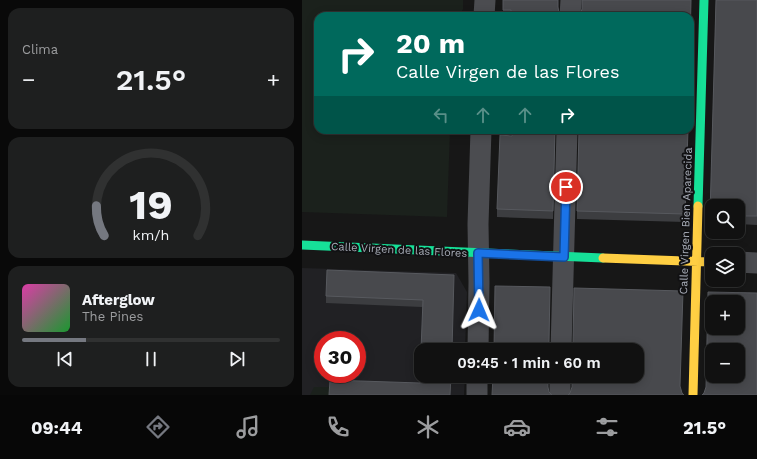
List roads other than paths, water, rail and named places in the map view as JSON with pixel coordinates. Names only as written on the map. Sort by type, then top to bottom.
[{"type":"street","points":[[484,12],[485,0]]},
{"type":"street","points":[[570,12],[571,0]]},
{"type":"street","name":"Calle Virgen Bien Aparecida","points":[[693,395],[704,0]]},
{"type":"street","points":[[478,343],[478,224],[481,134]]},
{"type":"street","points":[[561,343],[567,134]]},
{"type":"street","name":"Calle Virgen de las Flores","points":[[302,245],[564,257],[705,262]]},
{"type":"street","points":[[745,262],[757,263]]},
{"type":"street","points":[[477,383],[477,395]]},
{"type":"street","points":[[560,383],[560,395]]}]
